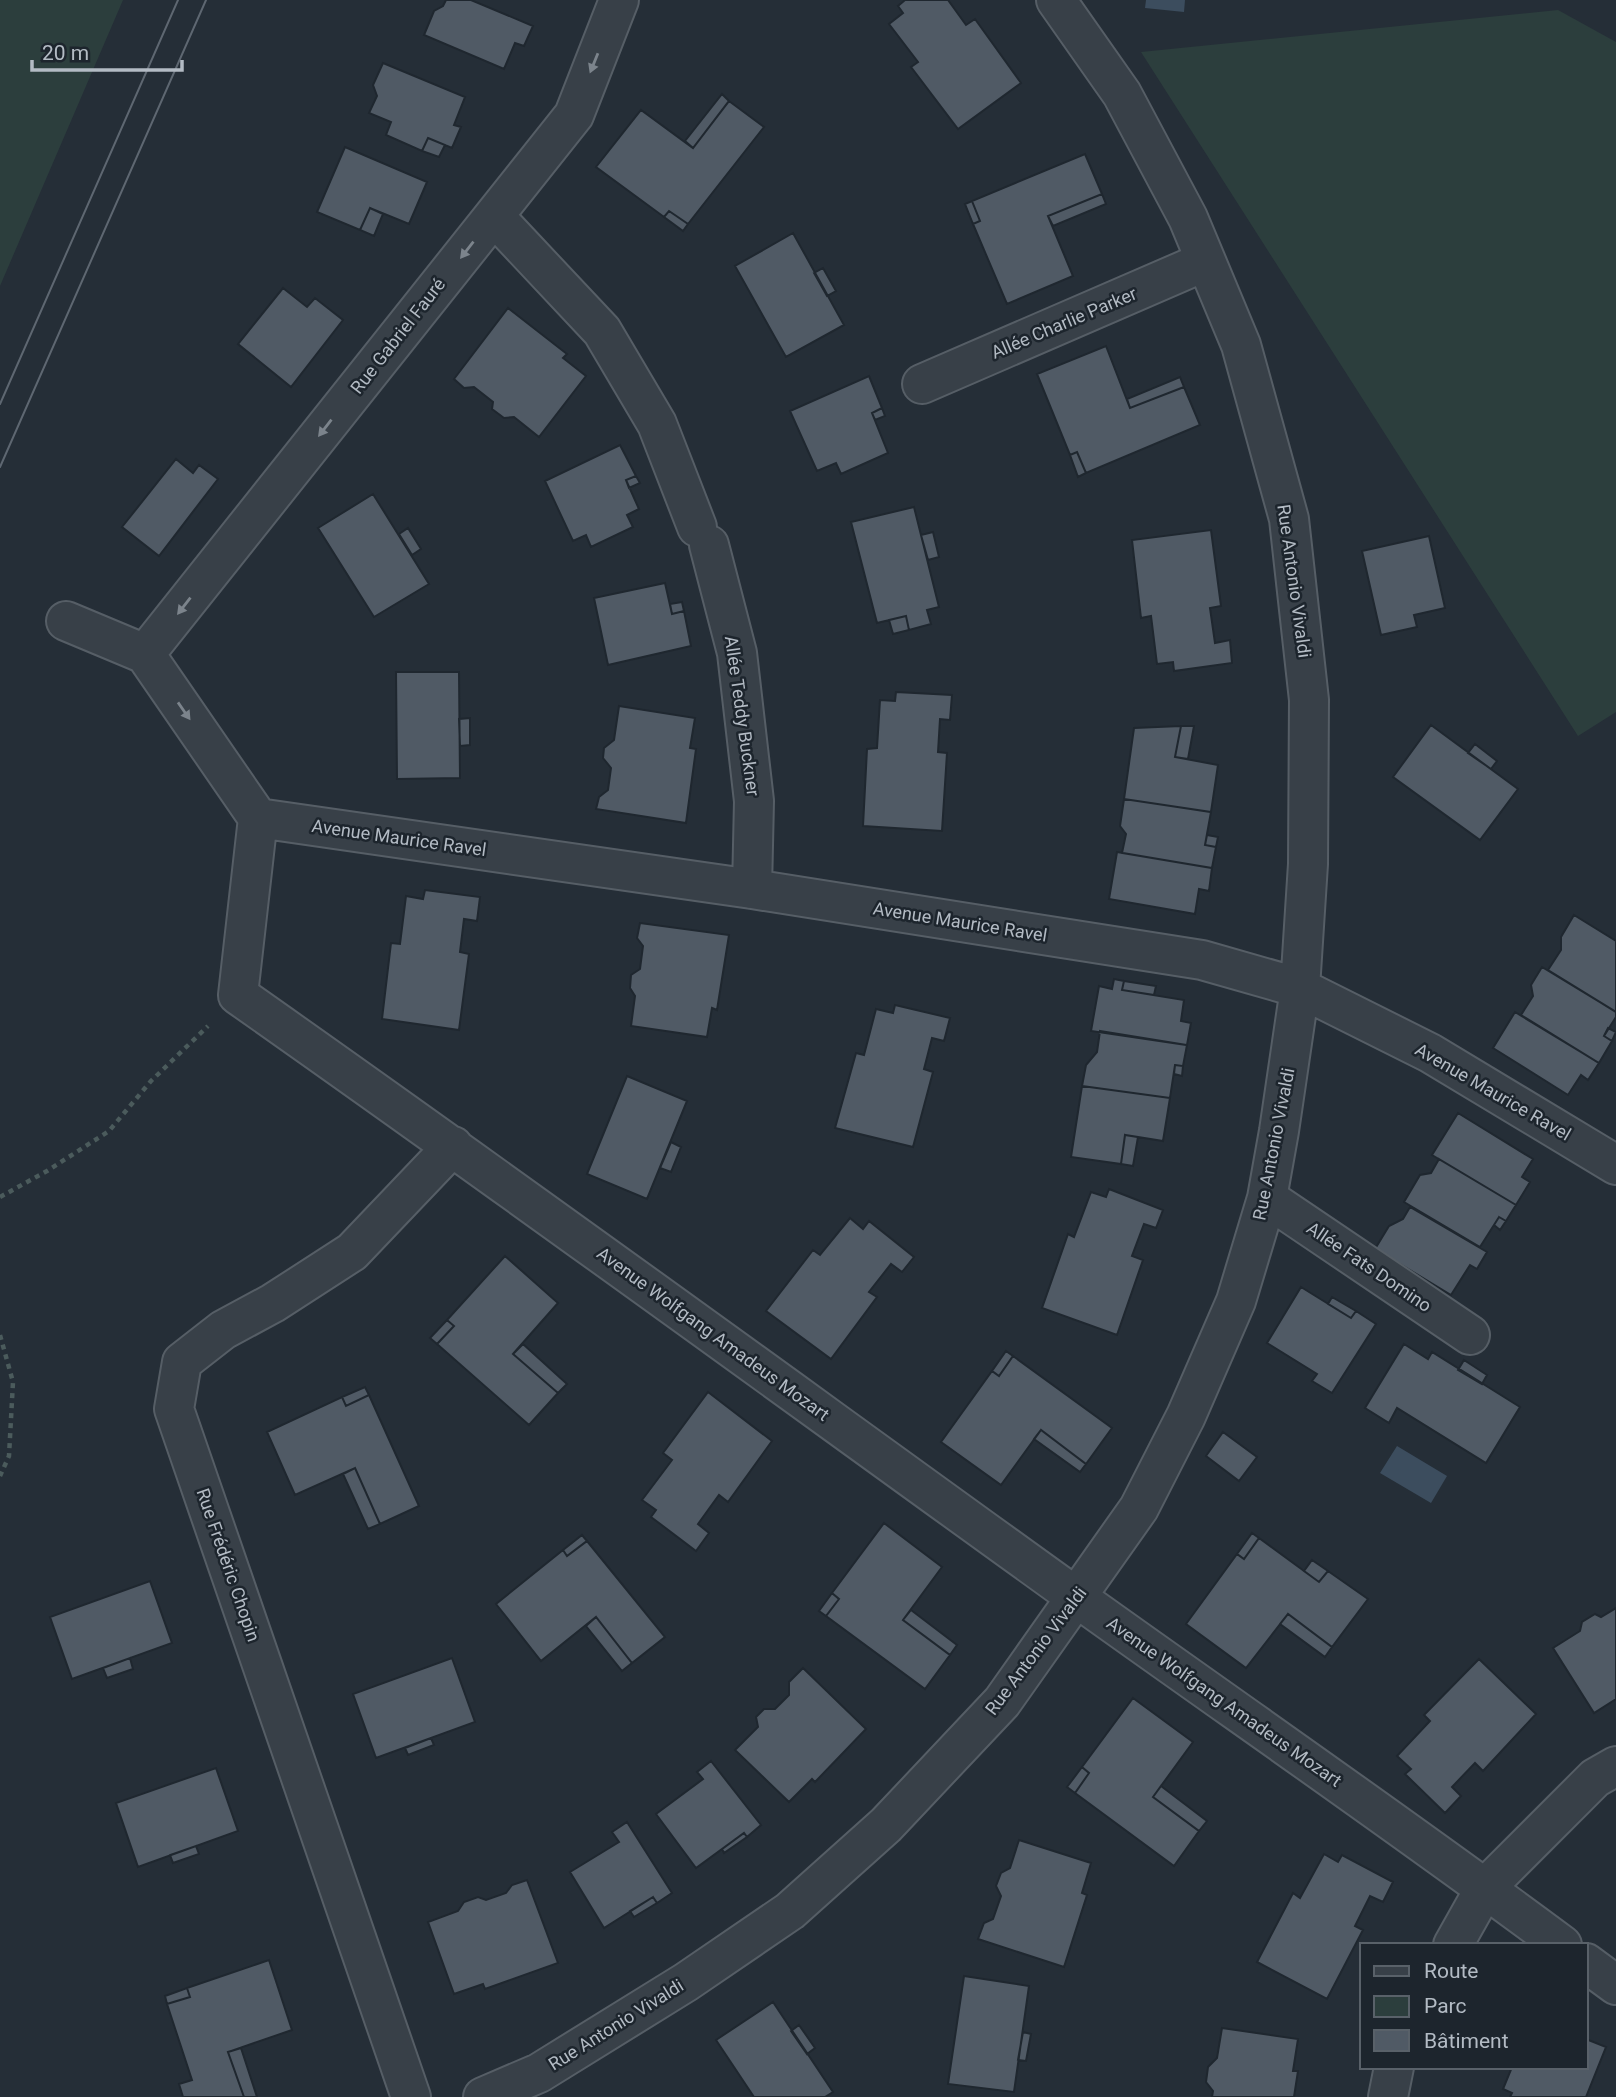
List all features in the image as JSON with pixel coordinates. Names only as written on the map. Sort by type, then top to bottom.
[{"type":"street","name":"Rue Gabriel Fauré","points":[[145,654],[574,115],[619,0]]},
{"type":"street","name":"Rue Antonio Vivaldi","points":[[483,2097],[539,2073],[686,1982],[790,1911],[886,1825],[1002,1702],[1139,1508],[1186,1416],[1236,1301],[1267,1198],[1300,988],[1308,864],[1309,700],[1289,519],[1241,345],[1188,218],[1122,94],[1056,0]]},
{"type":"street","name":"Allée Teddy Buckner","points":[[494,216],[602,331],[657,424],[703,536],[737,653],[754,801],[752,889]]},
{"type":"street","name":"Allée Charlie Parker","points":[[922,384],[1206,261]]},
{"type":"street","points":[[66,621],[145,654],[258,818],[238,995]]},
{"type":"street","name":"Avenue Maurice Ravel","points":[[258,818],[752,889],[1202,960],[1300,988],[1430,1053],[1616,1164]]},
{"type":"street","name":"Avenue Wolfgang Amadeus Mozart","points":[[238,995],[453,1146],[1559,1943]]},
{"type":"street","name":"Rue Frédéric Chopin","points":[[411,2097],[174,1409],[182,1362],[223,1330],[273,1303],[352,1252],[453,1146]]},
{"type":"street","name":"Allée Fats Domino","points":[[1267,1198],[1471,1335]]},
{"type":"street","points":[[1454,1943],[1485,1888],[1595,1778],[1616,1766]]},
{"type":"street","points":[[1588,1964],[1616,1985]]},
{"type":"street","points":[[1388,2097],[1394,2069]]},
{"type":"path","points":[[0,1197],[47,1171],[109,1131],[151,1081],[238,995]]},
{"type":"path","points":[[0,1335],[13,1382],[9,1456],[0,1476]]},
{"type":"green space","points":[[0,0],[123,0],[0,286]]},
{"type":"green space","points":[[1558,10],[1616,42],[1616,712],[1578,736],[1141,52]]},
{"type":"water","points":[[1146,0],[1185,0],[1184,12],[1145,8]]},
{"type":"water","points":[[1397,1446],[1447,1476],[1431,1503],[1380,1473]]},
{"type":"building","points":[[446,0],[471,0],[533,26],[524,46],[515,43],[504,69],[424,35],[434,11],[443,6]]},
{"type":"building","points":[[905,0],[948,0],[966,25],[975,19],[1021,83],[958,129],[911,67],[918,62],[889,24],[903,13],[898,6]]},
{"type":"building","points":[[383,63],[465,97],[454,125],[461,127],[452,148],[428,138],[422,151],[386,135],[391,122],[369,113],[377,96],[373,85]]},
{"type":"building","points":[[722,94],[729,101],[693,148],[685,141]]},
{"type":"building","points":[[729,101],[764,127],[688,224],[669,211],[664,217],[596,167],[641,110],[693,148]]},
{"type":"building","points":[[428,138],[445,145],[439,157],[422,151]]},
{"type":"building","points":[[345,147],[427,182],[409,224],[370,208],[360,230],[317,212]]},
{"type":"building","points":[[1085,154],[1102,194],[1048,216],[1073,276],[1007,304],[973,224],[980,221],[972,201]]},
{"type":"building","points":[[1102,194],[1106,204],[1053,226],[1048,216]]},
{"type":"building","points":[[972,201],[980,221],[973,224],[965,204]]},
{"type":"building","points":[[370,208],[383,214],[374,236],[360,230]]},
{"type":"building","points":[[669,211],[688,224],[683,231],[664,217]]},
{"type":"building","points":[[793,233],[844,325],[786,357],[735,266]]},
{"type":"building","points":[[823,268],[836,291],[827,296],[814,273]]},
{"type":"building","points":[[283,288],[307,307],[315,298],[343,320],[291,387],[238,344]]},
{"type":"building","points":[[508,308],[567,354],[563,358],[586,376],[539,437],[514,417],[504,418],[492,409],[493,402],[474,387],[464,388],[454,379]]},
{"type":"building","points":[[1106,346],[1130,408],[1184,387],[1200,425],[1086,473],[1077,452],[1070,455],[1037,374]]},
{"type":"building","points":[[869,376],[882,408],[872,413],[888,453],[841,474],[836,463],[817,471],[790,411]]},
{"type":"building","points":[[1180,377],[1184,387],[1130,408],[1127,399]]},
{"type":"building","points":[[882,408],[885,416],[875,420],[872,413]]},
{"type":"building","points":[[620,445],[636,476],[626,480],[639,509],[627,515],[633,527],[591,547],[586,535],[573,541],[545,481]]},
{"type":"building","points":[[1077,452],[1086,473],[1078,477],[1070,455]]},
{"type":"building","points":[[176,459],[193,473],[199,465],[218,479],[159,556],[122,527]]},
{"type":"building","points":[[636,476],[640,483],[629,488],[626,480]]},
{"type":"building","points":[[373,494],[429,584],[374,617],[318,528]]},
{"type":"building","points":[[914,507],[939,607],[927,610],[931,624],[909,630],[906,616],[877,623],[851,522]]},
{"type":"building","points":[[408,528],[421,549],[412,555],[399,534]]},
{"type":"building","points":[[1211,530],[1221,606],[1210,608],[1215,643],[1230,640],[1232,663],[1174,671],[1173,662],[1157,664],[1151,616],[1141,618],[1132,540]]},
{"type":"building","points":[[933,532],[939,557],[928,560],[921,535]]},
{"type":"building","points":[[1429,536],[1445,608],[1414,615],[1417,627],[1381,635],[1362,551]]},
{"type":"building","points":[[665,583],[672,614],[684,611],[691,646],[608,665],[594,598]]},
{"type":"building","points":[[682,602],[684,611],[672,614],[670,604]]},
{"type":"building","points":[[906,616],[909,630],[893,634],[889,620]]},
{"type":"building","points":[[396,672],[459,672],[460,778],[397,779]]},
{"type":"building","points":[[896,692],[952,695],[950,720],[940,719],[938,752],[947,753],[942,831],[863,826],[867,749],[877,748],[880,700],[895,701]]},
{"type":"building","points":[[619,706],[695,718],[690,748],[696,749],[686,823],[596,809],[599,797],[608,790],[611,768],[603,758],[604,748],[614,740]]},
{"type":"building","points":[[470,718],[470,745],[460,746],[459,719]]},
{"type":"building","points":[[1431,725],[1518,789],[1480,840],[1393,777]]},
{"type":"building","points":[[1181,726],[1194,726],[1188,759],[1175,757]]},
{"type":"building","points":[[1181,726],[1175,757],[1218,765],[1211,812],[1124,799],[1134,728]]},
{"type":"building","points":[[1475,744],[1497,761],[1491,769],[1468,753]]},
{"type":"building","points":[[1124,799],[1211,812],[1205,845],[1216,847],[1212,868],[1122,853],[1126,834],[1120,826]]},
{"type":"building","points":[[1207,835],[1218,837],[1216,847],[1205,845]]},
{"type":"building","points":[[1117,852],[1212,868],[1209,891],[1199,889],[1195,914],[1109,899]]},
{"type":"building","points":[[425,890],[480,897],[477,921],[464,919],[460,952],[469,954],[459,1030],[382,1019],[391,943],[400,944],[406,896],[423,899]]},
{"type":"building","points":[[1574,915],[1616,941],[1616,1012],[1548,970],[1561,950],[1561,937]]},
{"type":"building","points":[[640,923],[729,935],[717,1010],[712,1008],[707,1037],[631,1026],[635,996],[630,988],[631,975],[640,969],[643,946],[637,938]]},
{"type":"building","points":[[1542,967],[1616,1012],[1616,1017],[1604,1036],[1612,1041],[1599,1063],[1521,1015],[1533,996],[1531,985]]},
{"type":"building","points":[[1114,979],[1124,981],[1122,990],[1184,1000],[1181,1021],[1191,1023],[1187,1045],[1091,1031],[1099,986],[1112,989]]},
{"type":"building","points":[[1124,981],[1156,986],[1154,995],[1122,990]]},
{"type":"building","points":[[895,1005],[950,1018],[944,1041],[932,1038],[924,1069],[933,1072],[913,1147],[835,1128],[856,1053],[864,1055],[876,1009],[893,1013]]},
{"type":"building","points":[[1515,1012],[1599,1063],[1588,1080],[1581,1075],[1568,1095],[1493,1048]]},
{"type":"building","points":[[1608,1028],[1616,1032],[1612,1041],[1604,1036]]},
{"type":"building","points":[[1100,1031],[1187,1045],[1183,1066],[1175,1065],[1170,1098],[1082,1086],[1086,1065],[1097,1052]]},
{"type":"building","points":[[1175,1065],[1183,1066],[1182,1076],[1174,1074]]},
{"type":"building","points":[[627,1076],[687,1101],[647,1199],[587,1174]]},
{"type":"building","points":[[1082,1086],[1170,1098],[1163,1141],[1125,1135],[1121,1164],[1071,1157]]},
{"type":"building","points":[[1458,1113],[1533,1159],[1522,1177],[1530,1182],[1516,1205],[1432,1155]]},
{"type":"building","points":[[1125,1135],[1138,1137],[1133,1166],[1121,1164]]},
{"type":"building","points":[[671,1142],[681,1147],[671,1172],[660,1168]]},
{"type":"building","points":[[1439,1159],[1516,1205],[1506,1221],[1499,1217],[1480,1247],[1404,1202],[1420,1175],[1431,1173]]},
{"type":"building","points":[[1109,1189],[1163,1210],[1156,1228],[1144,1224],[1132,1256],[1143,1260],[1117,1335],[1042,1308],[1068,1234],[1074,1237],[1091,1192],[1106,1197]]},
{"type":"building","points":[[1410,1207],[1487,1252],[1477,1269],[1470,1265],[1451,1295],[1375,1249],[1389,1226],[1403,1219]]},
{"type":"building","points":[[1499,1217],[1506,1221],[1500,1230],[1494,1225]]},
{"type":"building","points":[[850,1218],[863,1229],[869,1221],[914,1257],[902,1272],[891,1264],[869,1292],[877,1297],[831,1359],[766,1311],[813,1250],[820,1255]]},
{"type":"building","points":[[505,1256],[558,1303],[513,1354],[558,1393],[529,1425],[437,1344],[454,1326],[447,1320]]},
{"type":"building","points":[[1301,1287],[1351,1318],[1356,1311],[1376,1324],[1332,1393],[1312,1381],[1317,1374],[1267,1343]]},
{"type":"building","points":[[1332,1297],[1356,1311],[1351,1318],[1328,1304]]},
{"type":"building","points":[[447,1320],[454,1326],[437,1344],[430,1338]]},
{"type":"building","points":[[523,1344],[567,1384],[558,1393],[513,1354]]},
{"type":"building","points":[[1404,1344],[1428,1359],[1432,1352],[1520,1407],[1486,1463],[1397,1408],[1389,1423],[1365,1408]]},
{"type":"building","points":[[1006,1351],[1013,1356],[999,1376],[992,1371]]},
{"type":"building","points":[[1013,1356],[1112,1428],[1086,1464],[1041,1430],[1001,1485],[941,1442],[992,1371],[999,1376]]},
{"type":"building","points":[[1464,1360],[1487,1375],[1482,1384],[1458,1370]]},
{"type":"building","points":[[365,1387],[369,1395],[346,1406],[342,1397]]},
{"type":"building","points":[[708,1392],[772,1441],[728,1502],[719,1495],[698,1524],[709,1533],[696,1551],[651,1517],[656,1510],[642,1500],[672,1460],[663,1453]]},
{"type":"building","points":[[369,1395],[419,1506],[380,1524],[355,1468],[295,1495],[267,1432],[342,1397],[346,1406]]},
{"type":"building","points":[[1041,1430],[1086,1464],[1080,1472],[1034,1439]]},
{"type":"building","points":[[1223,1432],[1257,1457],[1239,1481],[1206,1456]]},
{"type":"building","points":[[355,1468],[380,1524],[368,1529],[343,1474]]},
{"type":"building","points":[[884,1523],[942,1567],[903,1620],[950,1655],[925,1689],[826,1616],[839,1599],[832,1593]]},
{"type":"building","points":[[1252,1533],[1259,1538],[1244,1559],[1237,1554]]},
{"type":"building","points":[[582,1535],[587,1541],[567,1556],[563,1550]]},
{"type":"building","points":[[1259,1538],[1319,1582],[1328,1571],[1368,1599],[1332,1647],[1288,1614],[1246,1668],[1186,1624],[1237,1554],[1244,1559]]},
{"type":"building","points":[[587,1541],[665,1637],[632,1663],[596,1617],[541,1661],[496,1604],[563,1550],[567,1556]]},
{"type":"building","points":[[1312,1560],[1328,1571],[1319,1582],[1304,1571]]},
{"type":"building","points":[[150,1581],[172,1643],[72,1679],[50,1617]]},
{"type":"building","points":[[832,1593],[839,1599],[826,1616],[819,1611]]},
{"type":"building","points":[[1616,1608],[1616,1699],[1594,1713],[1553,1648],[1580,1631],[1582,1622],[1595,1614],[1601,1617]]},
{"type":"building","points":[[911,1610],[957,1645],[950,1655],[903,1620]]},
{"type":"building","points":[[1288,1614],[1332,1647],[1325,1657],[1280,1624]]},
{"type":"building","points":[[596,1617],[632,1663],[622,1671],[586,1626]]},
{"type":"building","points":[[130,1658],[133,1669],[107,1678],[103,1668]]},
{"type":"building","points":[[452,1658],[475,1722],[376,1758],[353,1694]]},
{"type":"building","points":[[1479,1659],[1536,1714],[1483,1771],[1475,1763],[1452,1787],[1461,1796],[1445,1813],[1405,1774],[1411,1769],[1397,1756],[1430,1721],[1424,1715]]},
{"type":"building","points":[[803,1668],[866,1729],[815,1782],[812,1779],[789,1802],[735,1750],[758,1727],[756,1717],[764,1709],[775,1709],[789,1695],[789,1682]]},
{"type":"building","points":[[1133,1698],[1193,1742],[1153,1797],[1199,1831],[1174,1866],[1075,1793],[1089,1773],[1082,1767]]},
{"type":"building","points":[[431,1738],[434,1745],[408,1755],[405,1748]]},
{"type":"building","points":[[711,1761],[761,1825],[747,1837],[744,1833],[696,1868],[656,1814],[703,1779],[697,1772]]},
{"type":"building","points":[[1082,1767],[1089,1773],[1075,1793],[1067,1787]]},
{"type":"building","points":[[216,1768],[238,1831],[138,1867],[116,1803]]},
{"type":"building","points":[[1161,1786],[1207,1821],[1199,1831],[1153,1797]]},
{"type":"building","points":[[627,1822],[672,1893],[657,1903],[653,1897],[604,1928],[570,1872],[619,1842],[612,1832]]},
{"type":"building","points":[[744,1833],[747,1837],[724,1853],[722,1849]]},
{"type":"building","points":[[1019,1840],[1091,1863],[1082,1893],[1087,1895],[1064,1967],[978,1939],[984,1923],[993,1919],[1001,1896],[996,1886],[1001,1873],[1010,1868]]},
{"type":"building","points":[[196,1846],[199,1854],[173,1863],[170,1855]]},
{"type":"building","points":[[1324,1854],[1338,1862],[1342,1855],[1393,1882],[1383,1902],[1370,1896],[1355,1926],[1363,1930],[1327,1999],[1257,1962],[1293,1893],[1300,1898]]},
{"type":"building","points":[[527,1880],[558,1963],[485,1989],[483,1984],[454,1994],[428,1922],[458,1911],[464,1902],[478,1897],[486,1900],[506,1893],[512,1885]]},
{"type":"building","points":[[653,1897],[657,1903],[634,1917],[630,1911]]},
{"type":"building","points":[[269,1960],[292,2030],[228,2052],[244,2097],[183,2097],[179,2084],[192,2080],[167,2004],[190,1997],[187,1988]]},
{"type":"building","points":[[964,1976],[1029,1986],[1014,2092],[948,2084]]},
{"type":"building","points":[[187,1988],[190,1997],[167,2004],[165,1996]]},
{"type":"building","points":[[773,2002],[833,2092],[825,2097],[754,2097],[716,2040]]},
{"type":"building","points":[[799,2025],[815,2048],[807,2054],[791,2031]]},
{"type":"building","points":[[1222,2028],[1298,2039],[1293,2071],[1298,2071],[1294,2097],[1212,2097],[1213,2091],[1206,2082],[1208,2067],[1217,2058]]},
{"type":"building","points":[[1023,2032],[1031,2034],[1026,2061],[1018,2060]]},
{"type":"building","points":[[1588,2040],[1606,2047],[1586,2097],[1510,2097],[1512,2093],[1503,2089],[1511,2069],[1588,2069]]},
{"type":"building","points":[[241,2048],[257,2097],[244,2097],[228,2052]]},
{"type":"tram line","points":[[0,404],[178,0]]},
{"type":"tram line","points":[[0,467],[206,0]]}]
